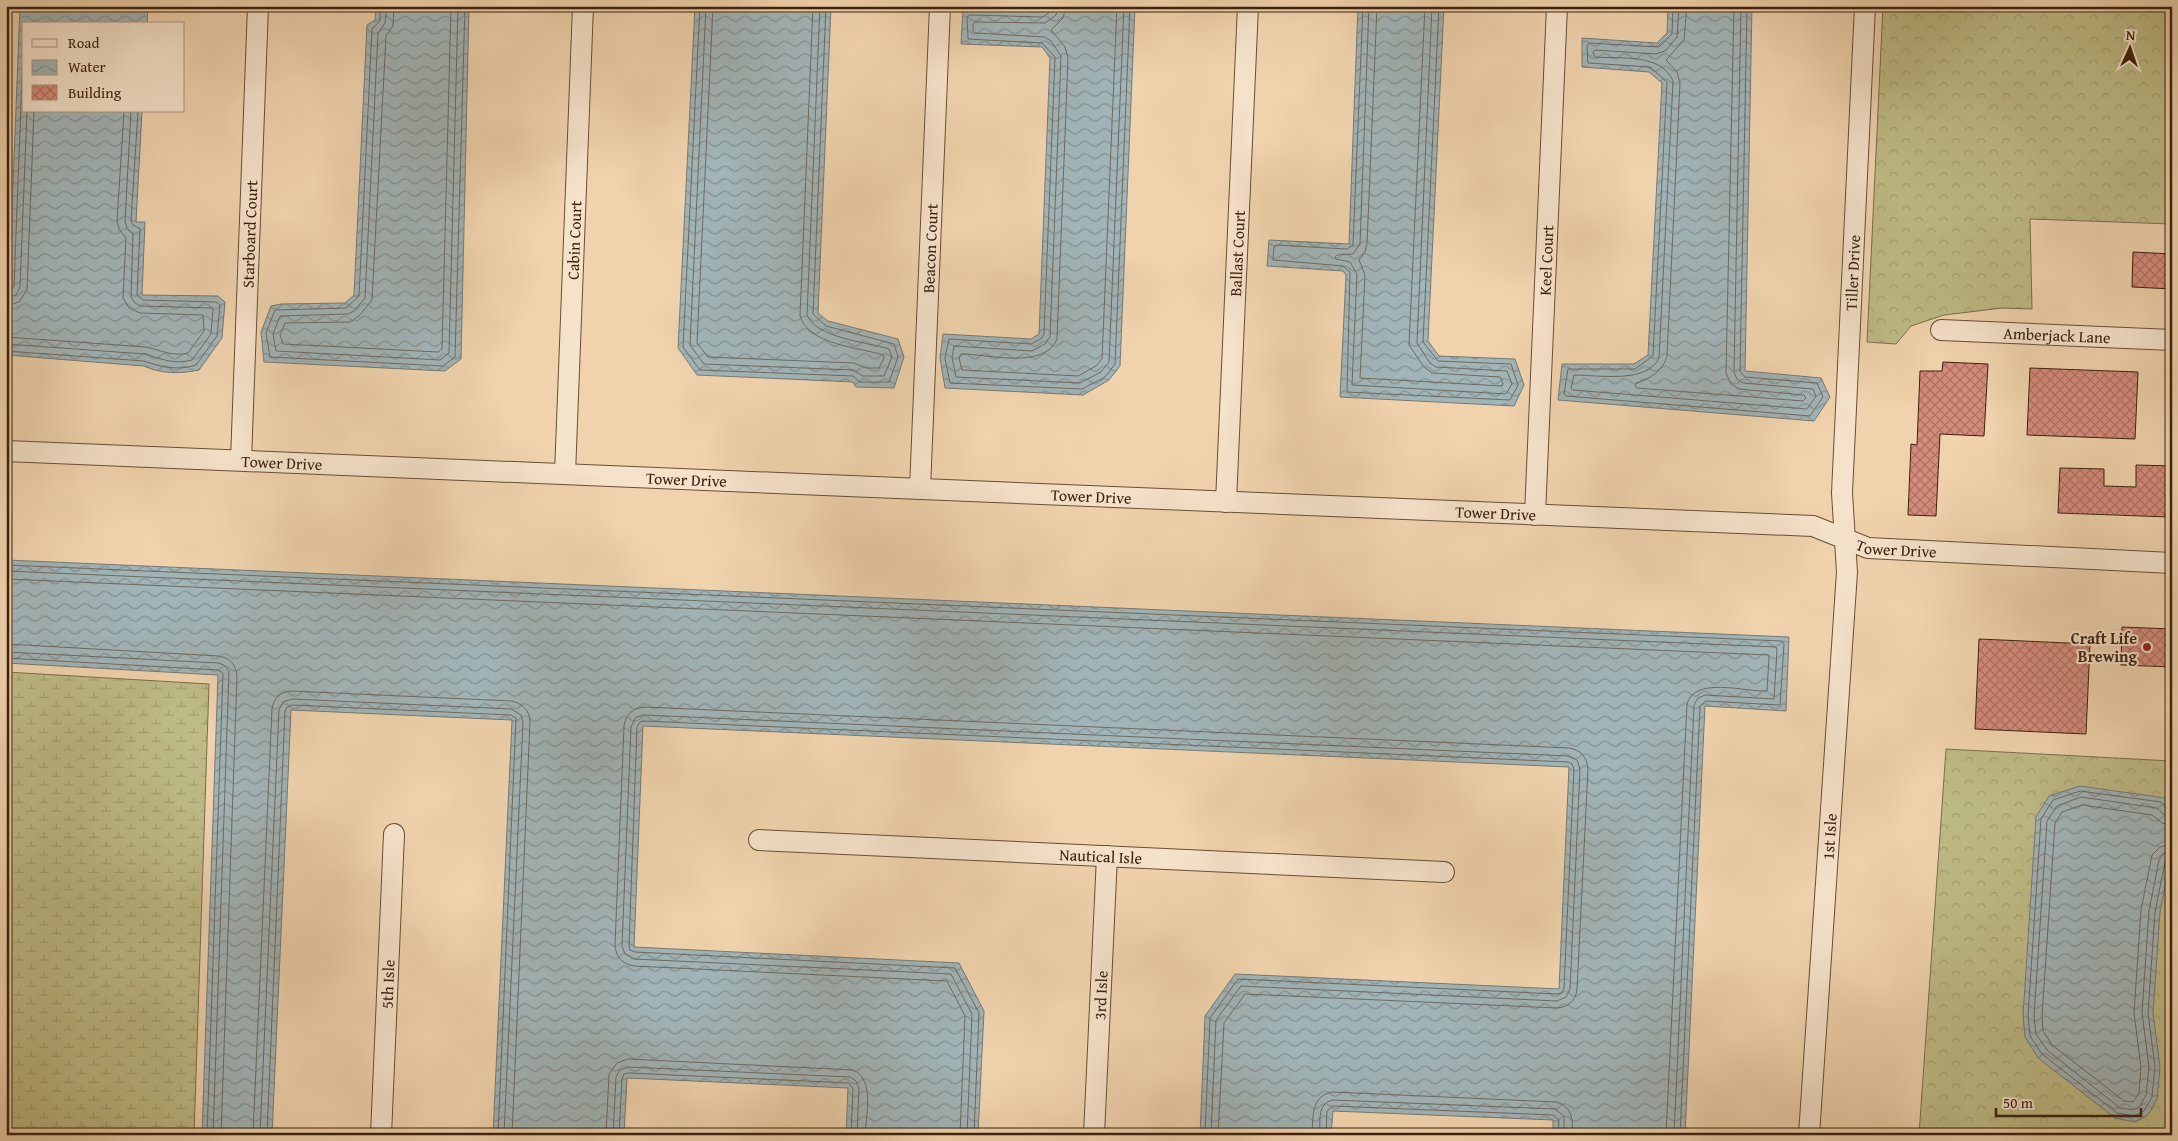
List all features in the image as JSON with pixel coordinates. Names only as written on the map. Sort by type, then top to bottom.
[{"type":"street","name":"Starboard Court","points":[[240,460],[258,6]]},
{"type":"street","name":"Cabin Court","points":[[566,474],[584,6]]},
{"type":"street","name":"Beacon Court","points":[[920,489],[940,6]]},
{"type":"street","name":"Ballast Court","points":[[1226,502],[1248,6]]},
{"type":"street","name":"Keel Court","points":[[1535,515],[1557,6]]},
{"type":"street","name":"Tiller Drive","points":[[1845,539],[1842,493],[1864,6]]},
{"type":"street","name":"Amberjack Lane","points":[[1941,330],[2172,340]]},
{"type":"street","name":"Tower Drive","points":[[6,451],[1813,526],[1868,548],[2172,563]]},
{"type":"street","name":"1st Isle","points":[[1808,1135],[1846,572],[1845,539]]},
{"type":"street","name":"5th Isle","points":[[381,1135],[394,834]]},
{"type":"street","name":"Nautical Isle","points":[[759,840],[1444,872]]},
{"type":"street","name":"3rd Isle","points":[[1094,1135],[1107,856]]},
{"type":"green space","points":[[1883,6],[2172,6],[2172,224],[2030,219],[2032,309],[2002,308],[1944,315],[1911,326],[1896,344],[1867,342]]},
{"type":"green space","points":[[6,672],[209,684],[194,1135],[6,1135]]},
{"type":"green space","points":[[1946,749],[2172,761],[2172,1135],[1919,1135]]},
{"type":"water","points":[[20,6],[148,6],[147,22],[22,22],[22,112],[142,112],[136,222],[145,222],[142,295],[218,296],[225,302],[222,338],[199,370],[185,372],[157,371],[144,366],[6,355],[6,289],[9,286]]},
{"type":"water","points":[[376,6],[469,6],[461,359],[445,371],[264,362],[261,332],[271,306],[281,304],[345,303],[354,295],[367,25],[375,20]]},
{"type":"water","points":[[695,6],[831,6],[818,313],[828,321],[898,339],[904,357],[894,388],[856,387],[853,382],[697,375],[678,348]]},
{"type":"water","points":[[1049,6],[1135,6],[1120,366],[1109,380],[1083,395],[945,388],[940,358],[943,334],[1031,339],[1039,334],[1050,58],[1042,47],[961,44],[963,10],[1043,12]]},
{"type":"water","points":[[1358,6],[1444,6],[1428,341],[1439,356],[1515,359],[1524,385],[1514,406],[1340,397],[1346,275],[1343,271],[1267,266],[1269,240],[1349,244]]},
{"type":"water","points":[[1668,6],[1752,6],[1745,371],[1821,378],[1830,397],[1814,421],[1558,400],[1562,364],[1634,364],[1648,355],[1662,83],[1649,72],[1582,67],[1582,38],[1657,43],[1667,33]]},
{"type":"water","points":[[6,560],[1789,637],[1786,711],[1705,706],[1685,1135],[1553,1135],[1553,1120],[1333,1111],[1331,1135],[1200,1135],[1205,1016],[1235,974],[1559,989],[1569,767],[643,726],[634,947],[959,963],[984,1011],[978,1135],[846,1135],[848,1088],[627,1078],[624,1135],[493,1135],[512,720],[291,710],[272,1135],[202,1135],[218,675],[6,663]]},
{"type":"water","points":[[2080,786],[2165,798],[2172,809],[2172,850],[2160,912],[2153,1013],[2160,1067],[2157,1099],[2148,1115],[2135,1122],[2115,1118],[2038,1058],[2025,1037],[2023,1016],[2036,817],[2049,796]]},
{"type":"building","points":[[2133,252],[2172,254],[2172,289],[2132,287]]},
{"type":"building","points":[[1943,362],[1988,364],[1984,436],[1940,434],[1936,516],[1908,515],[1911,444],[1917,445],[1920,371],[1942,371]]},
{"type":"building","points":[[2030,368],[2138,372],[2135,439],[2027,435]]},
{"type":"building","points":[[2136,465],[2172,466],[2170,517],[2058,513],[2060,468],[2104,469],[2104,486],[2136,487]]},
{"type":"building","name":"Craft Life Brewing","points":[[2122,627],[2172,629],[2172,667],[2121,665]]},
{"type":"building","points":[[1979,639],[2090,644],[2086,734],[1975,729]]},
{"type":"place","name":"Craft Life Brewing","points":[[2147,647]]}]
